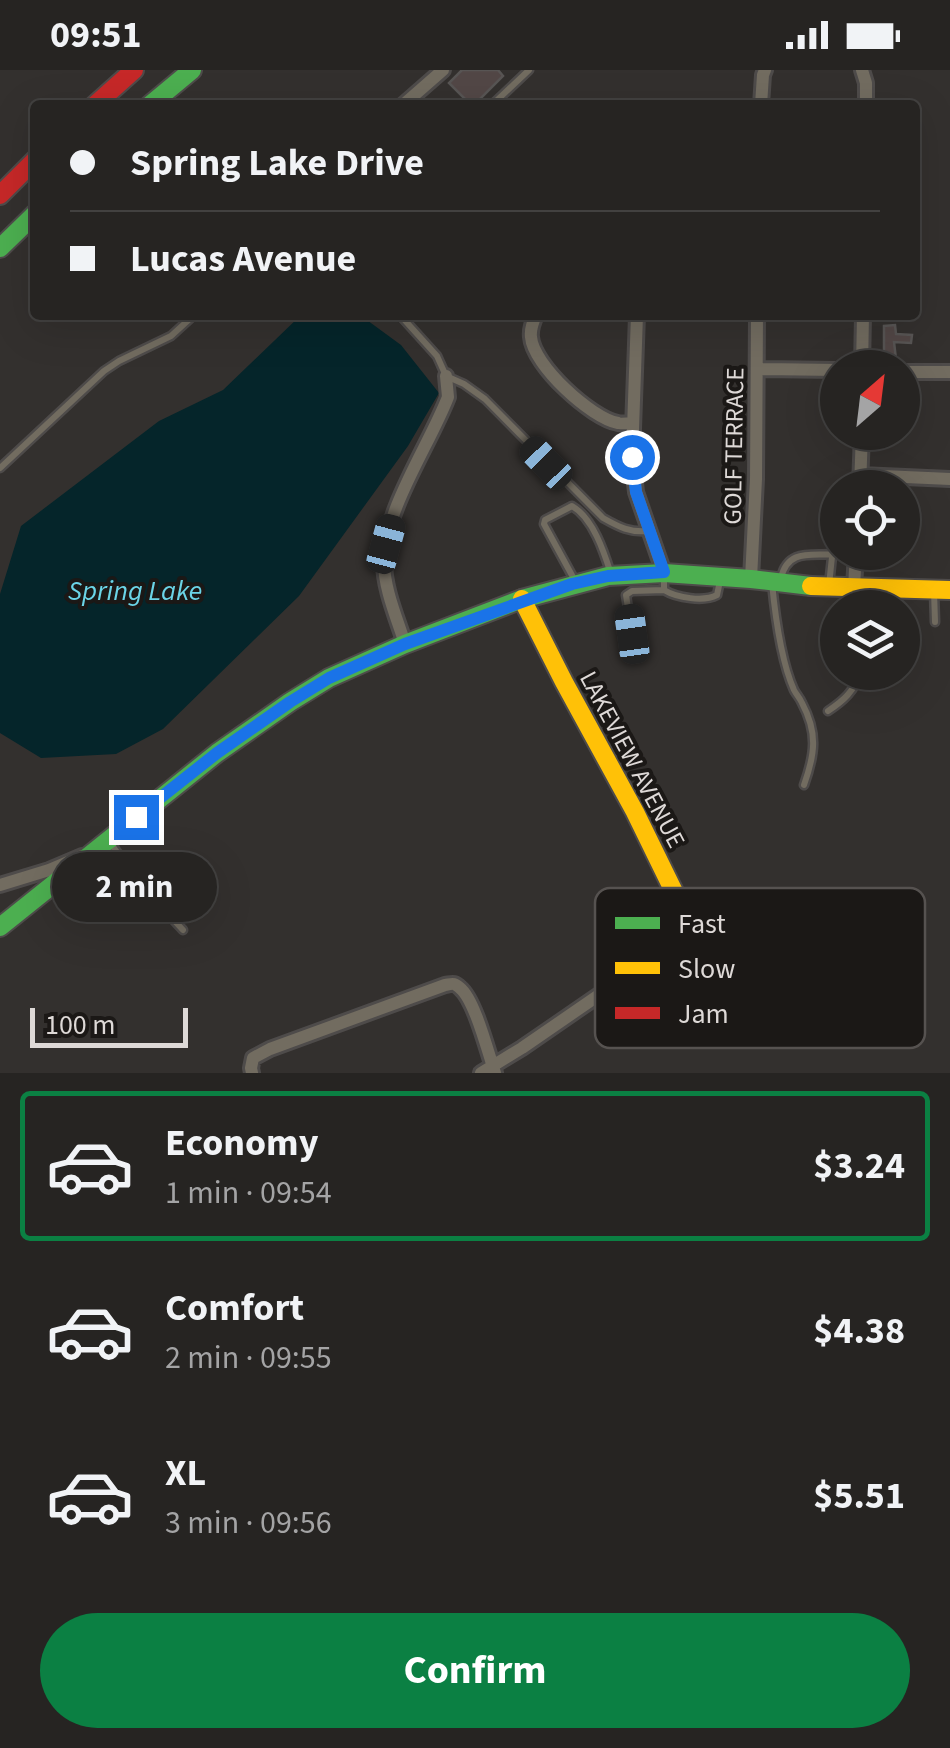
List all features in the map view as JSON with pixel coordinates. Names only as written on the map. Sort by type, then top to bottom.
[{"type":"main road","points":[[101,100],[134,70]]},
{"type":"main road","points":[[156,100],[192,70]]},
{"type":"main road","points":[[0,195],[30,165]]},
{"type":"main road","points":[[0,248],[30,219]]},
{"type":"main road","points":[[0,927],[217,753],[290,702],[329,678],[405,644],[522,600],[612,575],[664,582],[720,576],[828,587],[936,590]]},
{"type":"main road","name":"LAKEVIEW AVENUE","points":[[522,600],[672,888]]},
{"type":"street","points":[[410,100],[443,70]]},
{"type":"street","points":[[762,100],[762,75],[766,70]]},
{"type":"street","points":[[862,70],[866,100]]},
{"type":"street","points":[[534,320],[530,335],[540,362],[588,407],[618,424],[633,423]]},
{"type":"street","points":[[636,320],[632,457],[636,492],[664,582]]},
{"type":"street","name":"GOLF TERRACE","points":[[751,579],[757,320]]},
{"type":"street","points":[[862,350],[863,320]]},
{"type":"street","points":[[757,368],[820,370]]},
{"type":"street","points":[[920,372],[950,372]]},
{"type":"street","points":[[405,644],[388,586],[386,544],[392,522],[448,397],[446,376]]},
{"type":"street","points":[[920,479],[950,478]]},
{"type":"street","points":[[860,570],[863,588]]},
{"type":"street","points":[[0,885],[92,851]]},
{"type":"street","points":[[253,1066],[270,1048],[453,984],[461,988],[472,1006],[489,1071],[595,998]]},
{"type":"lane","points":[[497,100],[529,70]]},
{"type":"lane","points":[[0,468],[104,371],[171,336],[189,320]]},
{"type":"lane","points":[[405,320],[437,356],[446,376],[484,399],[603,518],[625,530],[650,531]]},
{"type":"lane","points":[[576,582],[544,524],[572,506],[578,508],[589,525],[612,575]]},
{"type":"lane","points":[[804,785],[813,760],[814,739],[788,670],[775,616],[776,582],[784,566],[797,556],[820,555]]},
{"type":"lane","points":[[828,587],[830,570]]},
{"type":"lane","points":[[632,634],[626,595],[664,582]]},
{"type":"lane","points":[[936,590],[936,622]]},
{"type":"lane","points":[[828,711],[852,690]]},
{"type":"lane","points":[[108,838],[142,887],[183,930]]},
{"type":"water","name":"Spring Lake","points":[[296,320],[367,320],[401,345],[439,393],[408,446],[299,596],[163,729],[116,754],[41,758],[0,733],[0,594],[21,526],[159,421],[223,390]]},
{"type":"building","points":[[462,70],[498,70],[503,76],[479,100],[466,100],[449,83]]},
{"type":"building","points":[[895,325],[896,334],[912,335],[911,343],[894,342],[895,350],[884,350],[884,326]]},
{"type":"traffic: fast","points":[[156,100],[192,70]]},
{"type":"traffic: fast","points":[[0,248],[30,219]]},
{"type":"traffic: fast","points":[[0,927],[217,753],[329,678],[405,644],[522,599],[608,576],[664,573],[811,586]]},
{"type":"traffic: slow","points":[[811,586],[950,590]]},
{"type":"traffic: slow","points":[[522,599],[672,888]]},
{"type":"traffic: jam","points":[[101,100],[134,70]]},
{"type":"traffic: jam","points":[[0,195],[30,165]]},
{"type":"route","points":[[136,817],[217,753],[329,678],[405,644],[572,584],[608,576],[664,572],[636,492],[632,457]]}]
